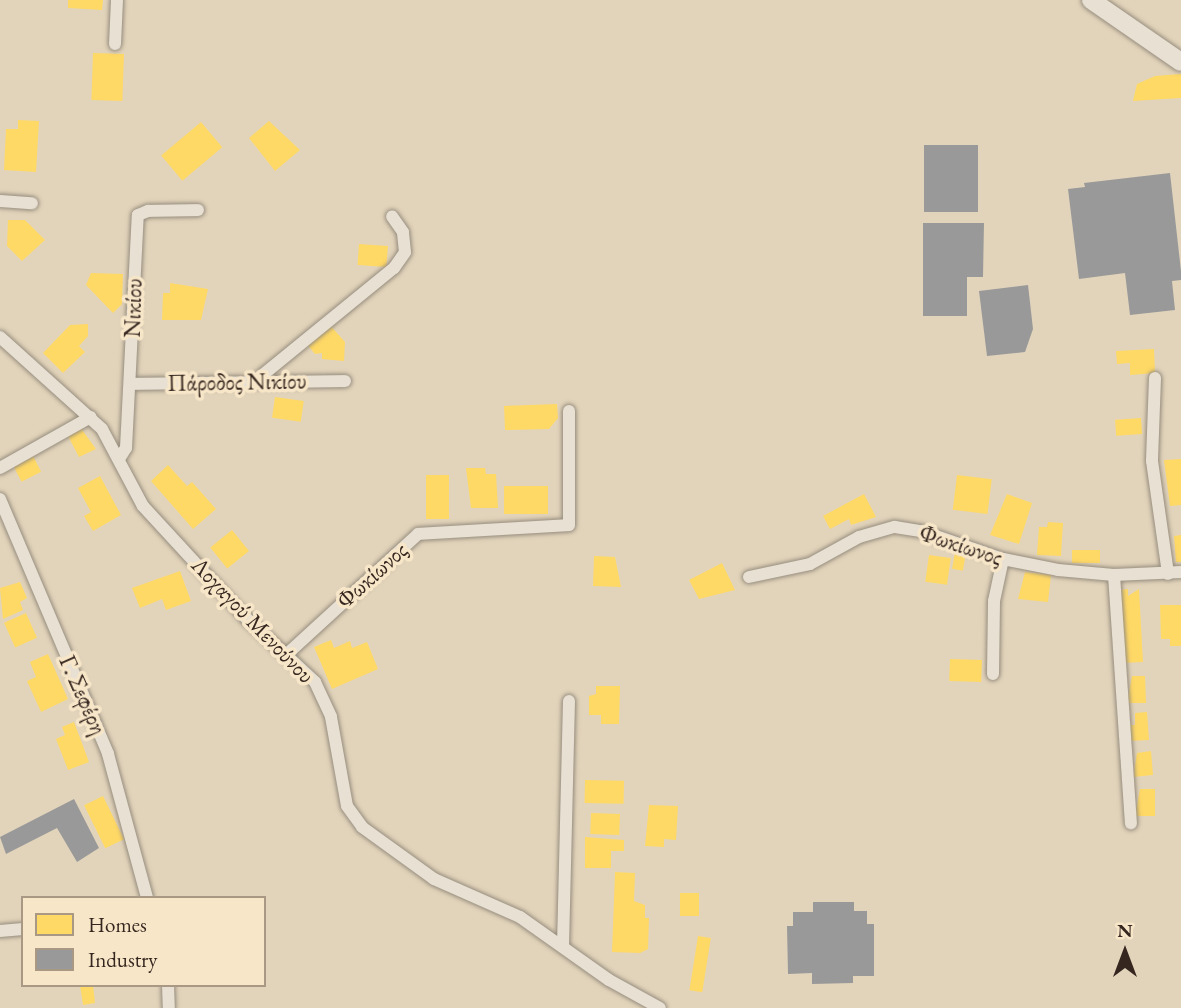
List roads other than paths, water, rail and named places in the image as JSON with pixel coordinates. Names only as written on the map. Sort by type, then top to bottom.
[{"type":"main road","points":[[1091,0],[1181,62]]},
{"type":"street","points":[[115,44],[117,0]]},
{"type":"street","points":[[0,201],[32,203]]},
{"type":"street","name":"Νικίου","points":[[119,459],[126,452],[138,215],[148,211],[198,210]]},
{"type":"street","points":[[254,382],[394,268],[405,252],[403,232],[392,216]]},
{"type":"street","name":"Λοχαγού Μενούνου","points":[[0,337],[91,417],[119,459],[143,506],[315,682],[327,704],[347,806],[362,827],[434,879],[509,911],[609,980],[660,1008]]},
{"type":"street","points":[[1155,378],[1152,461],[1175,573]]},
{"type":"street","name":"Πάροδος Νικίου","points":[[130,384],[345,381]]},
{"type":"street","name":"Φωκίωνος","points":[[286,654],[418,534],[569,525],[569,411]]},
{"type":"street","points":[[0,468],[91,417]]},
{"type":"street","name":"Γ. Σεφέρη","points":[[0,499],[108,754],[146,896]]},
{"type":"street","name":"Φωκίωνος","points":[[749,577],[810,564],[859,537],[895,527],[928,533],[1003,559],[1114,575],[1175,573]]},
{"type":"street","points":[[993,674],[994,601],[1003,559]]},
{"type":"street","points":[[1114,575],[1131,823]]},
{"type":"street","points":[[563,946],[569,701]]},
{"type":"street","points":[[0,931],[21,929]]},
{"type":"street","points":[[168,987],[169,1008]]}]
